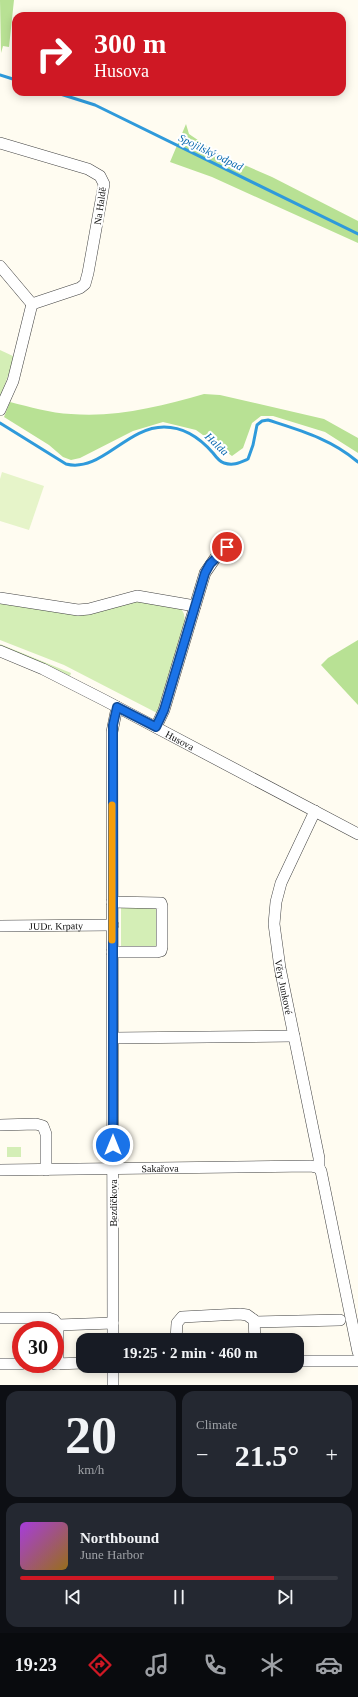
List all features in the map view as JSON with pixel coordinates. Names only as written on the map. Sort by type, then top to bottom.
[{"type":"street","name":"Na Haldě","points":[[0,143],[88,169],[100,176],[104,184],[85,284],[78,289],[32,304]]},
{"type":"street","points":[[0,266],[32,304],[13,381],[0,410]]},
{"type":"street","points":[[156,727],[164,710],[208,567],[232,543]]},
{"type":"street","points":[[0,598],[78,610],[89,609],[136,596],[195,606]]},
{"type":"street","name":"Husova","points":[[0,651],[43,669],[358,834]]},
{"type":"street","name":"Bezdíčkova","points":[[113,1333],[112,732],[117,707]]},
{"type":"street","name":"Věry Junkové","points":[[315,812],[281,883],[274,915],[274,934],[319,1158],[319,1168],[322,1176],[358,1352]]},
{"type":"street","points":[[112,902],[161,903],[162,947],[161,951],[157,952],[112,952]]},
{"type":"street","name":"JUDr. Krpaty","points":[[0,926],[112,925]]},
{"type":"street","points":[[112,1038],[294,1036]]},
{"type":"street","points":[[0,1125],[36,1124],[43,1126],[46,1135],[46,1170]]},
{"type":"street","name":"Sakařova","points":[[0,1170],[312,1166],[319,1168]]},
{"type":"street","points":[[176,1333],[178,1319],[185,1316],[244,1315],[252,1318],[255,1322],[255,1333]]},
{"type":"street","points":[[0,1318],[48,1318],[55,1321]]},
{"type":"street","points":[[255,1322],[340,1320]]},
{"type":"street","points":[[64,1324],[113,1323]]},
{"type":"street","points":[[304,1361],[358,1361]]},
{"type":"street","points":[[64,1364],[76,1363]]},
{"type":"street","points":[[0,1364],[12,1364]]},
{"type":"street","points":[[113,1373],[113,1385]]},
{"type":"green space","points":[[0,0],[14,0],[9,47],[3,46],[1,53]]},
{"type":"green space","points":[[186,124],[189,134],[217,153],[272,177],[358,221],[358,243],[212,177],[170,162]]},
{"type":"green space","points":[[0,350],[15,357],[1,395],[0,395]]},
{"type":"green space","points":[[204,394],[220,395],[324,419],[358,438],[358,453],[325,432],[273,416],[261,416],[252,423],[243,448],[232,456],[196,430],[163,422],[133,431],[80,458],[71,460],[63,457],[49,445],[4,417],[10,402],[40,410],[88,415],[122,413],[155,407]]},
{"type":"green space","points":[[2,472],[44,486],[29,530],[0,521],[0,479]]},
{"type":"green space","points":[[133,600],[181,608],[184,614],[185,622],[157,713],[64,665],[0,640],[0,602],[70,613]]},
{"type":"green space","points":[[358,640],[358,705],[321,665],[328,658]]},
{"type":"green space","points":[[0,645],[71,673],[70,676]]},
{"type":"green space","points":[[121,905],[158,908],[157,947],[121,949]]},
{"type":"green space","points":[[7,1147],[21,1147],[21,1157],[7,1157]]},
{"type":"waterway","name":"Spojilský odpad","points":[[0,75],[12,79]]},
{"type":"waterway","name":"Spojilský odpad","points":[[67,96],[95,105],[358,234]]},
{"type":"waterway","name":"Halda","points":[[0,423],[66,464],[79,465],[91,462],[138,434],[150,429],[164,427],[179,429],[192,434],[221,462],[236,464],[248,459],[253,445],[257,425],[262,421],[268,420],[316,436],[337,447],[358,462]]},
{"type":"slow traffic","points":[[112,805],[112,940]]},
{"type":"route","points":[[113,1145],[112,732],[114,718],[117,707],[156,727],[164,710],[205,573],[210,564],[227,547]]}]
